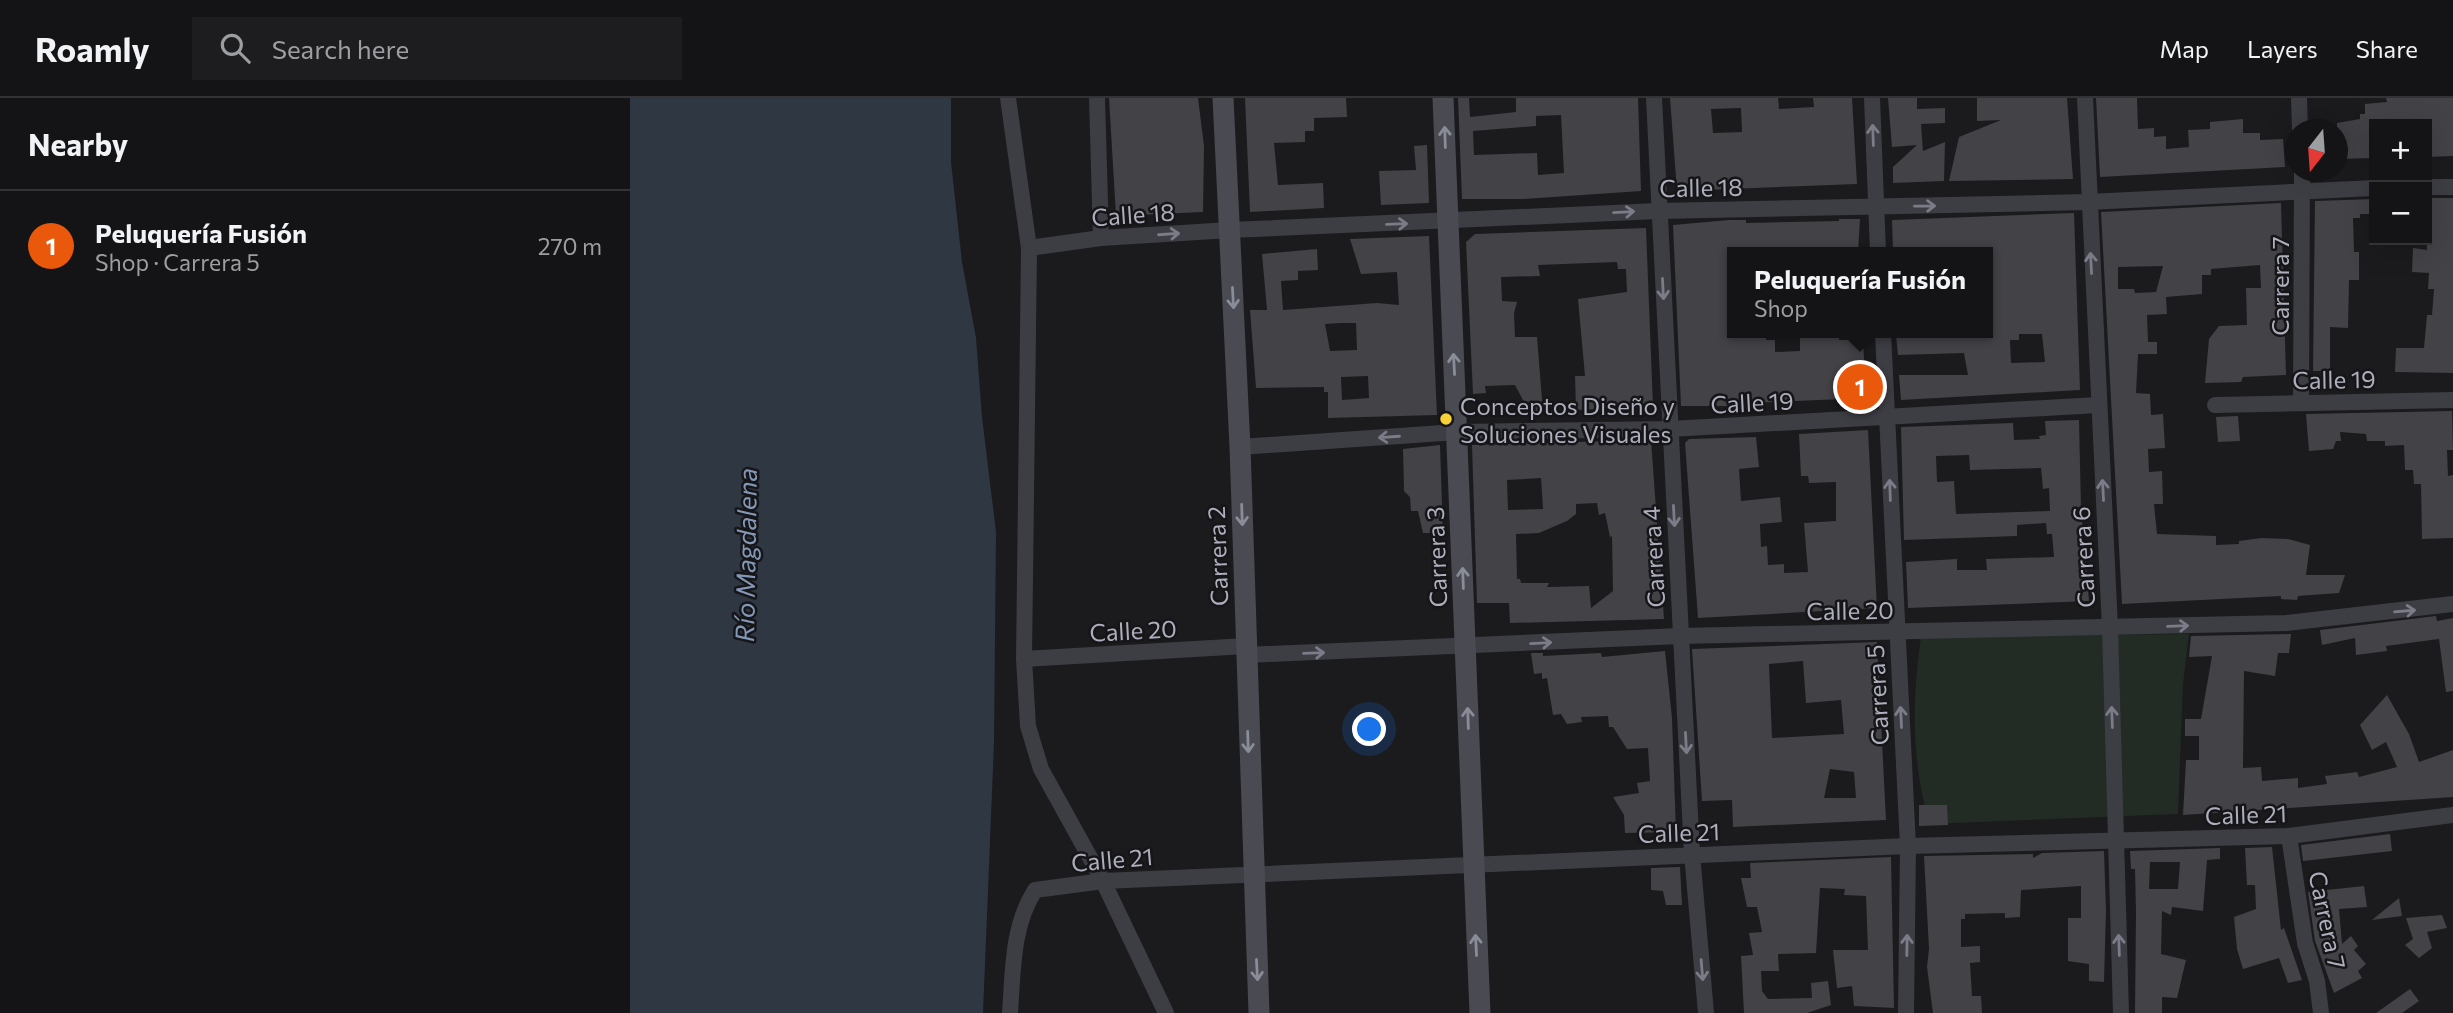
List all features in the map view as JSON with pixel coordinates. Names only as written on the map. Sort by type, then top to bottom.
[{"type":"main road","name":"Carrera 2","points":[[1223,98],[1240,447],[1252,874],[1259,1013]]},
{"type":"main road","name":"Carrera 3","points":[[1443,98],[1480,1013]]},
{"type":"street","points":[[1008,98],[1029,248],[1024,659],[1028,726],[1041,769],[1103,881],[1166,1013]]},
{"type":"street","points":[[1097,98],[1101,238]]},
{"type":"street","name":"Carrera 4","points":[[1654,98],[1692,854],[1706,1013]]},
{"type":"street","points":[[1872,98],[1878,247]]},
{"type":"street","name":"Carrera 6","points":[[2085,98],[2110,628],[2121,1013]]},
{"type":"street","points":[[2299,98],[2300,119]]},
{"type":"street","name":"Carrera 7","points":[[2301,401],[2302,182]]},
{"type":"street","points":[[2432,187],[2453,187]]},
{"type":"street","name":"Calle 18","points":[[1029,248],[1101,238],[1230,230],[1658,211],[2088,202],[2369,188]]},
{"type":"street","name":"Carrera 5","points":[[1883,338],[1908,846],[1906,1013]]},
{"type":"street","name":"Calle 19","points":[[2215,405],[2301,401],[2453,400]]},
{"type":"street","name":"Calle 19","points":[[1240,447],[1457,432],[1670,429],[2098,405]]},
{"type":"street","name":"Calle 20","points":[[1024,659],[1466,647],[1680,636],[2286,623],[2453,604]]},
{"type":"street","name":"Calle 21","points":[[1010,1013],[1015,946],[1024,907],[1035,890],[1103,881],[1692,854],[2289,836],[2453,815]]},
{"type":"street","name":"Carrera 7","points":[[2289,836],[2305,943],[2318,981],[2321,1013]]},
{"type":"shaded area","points":[[2189,634],[2183,684],[2178,814],[1929,824],[1919,776],[1915,730],[1921,636]]},
{"type":"water","name":"Río Magdalena","points":[[630,98],[951,98],[951,162],[962,262],[976,338],[982,417],[996,532],[994,743],[983,1013],[630,1013]]},
{"type":"building","points":[[1109,98],[1198,98],[1204,146],[1203,212],[1116,216]]},
{"type":"building","points":[[1245,98],[1346,98],[1347,117],[1314,118],[1314,131],[1305,131],[1305,142],[1274,143],[1278,185],[1323,183],[1324,208],[1250,212]]},
{"type":"building","points":[[1458,98],[1469,98],[1470,117],[1516,112],[1516,98],[1638,98],[1641,191],[1523,199],[1462,199]],"holes":[[[1561,115],[1564,173],[1538,175],[1537,153],[1474,155],[1473,131],[1536,126],[1536,116]]]},
{"type":"building","points":[[1670,98],[1778,98],[1779,109],[1814,107],[1813,98],[1852,98],[1857,184],[1677,191]],"holes":[[[1741,108],[1742,132],[1713,133],[1711,109]]]},
{"type":"building","points":[[1888,98],[1917,98],[1917,109],[1945,108],[1945,123],[1921,124],[1923,151],[1945,142],[1944,181],[1893,183],[1893,167],[1917,145],[1892,147]]},
{"type":"building","points":[[1977,98],[2067,98],[2073,179],[1949,181],[1959,137],[2001,120],[1977,121]]},
{"type":"building","points":[[2096,98],[2137,98],[2138,129],[2154,128],[2154,137],[2166,136],[2166,149],[2189,147],[2188,130],[2210,129],[2210,122],[2243,119],[2243,133],[2260,133],[2260,140],[2283,139],[2285,167],[2100,177]]},
{"type":"building","points":[[2386,98],[2453,98],[2453,156],[2432,157],[2432,119],[2369,119],[2369,158],[2348,159],[2348,121],[2360,119],[2360,114],[2365,114],[2365,104],[2387,102]]},
{"type":"building","points":[[1427,145],[1429,203],[1381,205],[1379,171],[1416,170],[1414,146]]},
{"type":"building","points":[[2432,198],[2453,198],[2453,373],[2395,372],[2396,348],[2424,348],[2427,315],[2432,315],[2434,289],[2428,289],[2429,273],[2412,272],[2413,248],[2427,250],[2427,245],[2432,245]]},
{"type":"building","points":[[2369,199],[2369,214],[2360,214],[2360,218],[2353,218],[2354,252],[2359,252],[2359,280],[2349,280],[2348,328],[2330,327],[2330,371],[2313,371],[2315,201]]},
{"type":"building","points":[[2281,203],[2286,375],[2243,377],[2241,382],[2205,383],[2209,339],[2219,326],[2247,325],[2246,288],[2261,288],[2260,265],[2211,269],[2211,275],[2202,275],[2202,294],[2166,297],[2167,314],[2147,315],[2148,342],[2157,342],[2157,354],[2138,354],[2136,393],[2150,394],[2151,415],[2163,414],[2165,448],[2148,449],[2149,472],[2162,471],[2163,504],[2154,504],[2157,534],[2216,536],[2216,545],[2239,544],[2239,541],[2261,538],[2288,539],[2310,545],[2306,575],[2345,575],[2339,593],[2298,596],[2297,600],[2281,599],[2281,596],[2122,604],[2101,212]],"holes":[[[2163,266],[2156,292],[2135,293],[2134,289],[2118,289],[2118,267]]]},
{"type":"building","points":[[2074,213],[2080,390],[1901,400],[1899,375],[1968,375],[1964,353],[1898,355],[1896,338],[1993,338],[1993,247],[1893,247],[1892,220]],"holes":[[[2019,334],[2042,334],[2045,362],[2011,363],[2010,340],[2019,340]]]},
{"type":"building","points":[[1860,219],[1858,247],[1727,247],[1727,338],[1775,340],[1775,352],[1800,351],[1800,338],[1863,340],[1866,398],[1750,403],[1750,406],[1681,406],[1673,225],[1729,220],[1746,220],[1746,223]]},
{"type":"building","points":[[1646,228],[1653,407],[1576,410],[1575,376],[1585,376],[1578,299],[1627,292],[1626,269],[1618,269],[1617,262],[1538,265],[1540,276],[1501,277],[1502,301],[1517,302],[1514,313],[1515,337],[1537,337],[1543,412],[1524,413],[1524,402],[1515,385],[1485,386],[1486,393],[1473,394],[1466,242],[1475,234]]},
{"type":"building","points":[[1429,236],[1437,415],[1328,418],[1328,392],[1324,392],[1324,387],[1256,388],[1250,310],[1267,310],[1262,254],[1317,249],[1318,270],[1298,271],[1298,280],[1281,281],[1283,310],[1377,303],[1399,305],[1397,272],[1361,274],[1350,239]],"holes":[[[1356,323],[1357,350],[1330,351],[1325,324]],[[1368,376],[1369,398],[1342,400],[1341,377]]]},
{"type":"building","points":[[2452,411],[2453,450],[2447,450],[2448,476],[2453,475],[2453,538],[2422,539],[2421,484],[2414,484],[2413,470],[2405,470],[2404,445],[2385,446],[2385,441],[2367,441],[2366,434],[2340,432],[2341,441],[2336,441],[2333,449],[2309,451],[2306,414]]},
{"type":"building","points":[[2238,416],[2240,441],[2218,442],[2216,417]]},
{"type":"building","points":[[2079,420],[2081,509],[2089,601],[1908,608],[1906,562],[1957,559],[1957,570],[1987,570],[1986,559],[2054,557],[2052,534],[2047,534],[2046,523],[2017,525],[2017,536],[1904,540],[1901,427],[2013,423],[2014,440],[2040,439],[2039,436],[2046,435],[2045,421]],"holes":[[[1969,455],[1970,470],[2041,468],[2043,489],[2049,488],[2050,511],[1956,514],[1954,481],[1937,482],[1936,456]]]},
{"type":"building","points":[[1868,430],[1877,608],[1698,618],[1685,443],[1689,439],[1756,437],[1759,467],[1739,469],[1741,501],[1780,497],[1782,522],[1760,524],[1761,547],[1767,546],[1768,565],[1784,564],[1784,573],[1808,572],[1804,523],[1836,521],[1836,482],[1809,483],[1808,476],[1801,476],[1799,434]]},
{"type":"building","points":[[1651,440],[1664,619],[1510,623],[1509,603],[1477,603],[1472,445]],"holes":[[[1541,478],[1543,509],[1508,510],[1507,480]],[[1597,503],[1599,515],[1605,513],[1610,537],[1612,536],[1613,591],[1591,608],[1589,586],[1547,587],[1549,583],[1521,583],[1520,579],[1517,579],[1516,534],[1539,533],[1567,521],[1576,514],[1576,504]]]},
{"type":"building","points":[[1440,445],[1443,533],[1423,533],[1418,511],[1411,511],[1410,497],[1404,491],[1403,449]]},
{"type":"building","points":[[2436,616],[2437,621],[2453,618],[2453,691],[2446,692],[2439,639],[2386,646],[2387,651],[2356,655],[2355,638],[2322,645],[2320,630]]},
{"type":"building","points":[[2291,634],[2289,653],[2278,653],[2275,676],[2244,671],[2243,768],[2261,767],[2262,781],[2298,778],[2298,788],[2327,784],[2325,776],[2357,772],[2359,777],[2397,767],[2386,742],[2372,750],[2360,725],[2387,695],[2409,734],[2419,762],[2453,750],[2453,797],[2183,815],[2186,760],[2199,760],[2199,736],[2185,736],[2185,719],[2201,719],[2212,656],[2189,657],[2191,636]]},
{"type":"building","points":[[1877,642],[1886,820],[1733,827],[1732,800],[1702,801],[1692,649]],"holes":[[[1803,661],[1806,703],[1841,700],[1844,734],[1772,738],[1769,664]],[[1830,769],[1854,772],[1856,798],[1824,798]]]},
{"type":"building","points":[[1665,651],[1672,718],[1676,832],[1625,833],[1624,815],[1613,797],[1639,793],[1637,783],[1650,781],[1648,748],[1627,749],[1613,727],[1609,727],[1608,716],[1581,717],[1582,722],[1567,724],[1561,714],[1553,715],[1547,678],[1542,679],[1542,673],[1534,674],[1531,653],[1543,653],[1543,656],[1601,653],[1602,657]]},
{"type":"building","points":[[1919,805],[1947,805],[1948,825],[1919,826]]},
{"type":"building","points":[[2390,834],[2392,851],[2303,861],[2301,845]]},
{"type":"building","points":[[2272,847],[2281,930],[2284,928],[2302,980],[2288,983],[2279,958],[2243,969],[2237,949],[2234,917],[2256,909],[2255,885],[2247,885],[2245,848]]},
{"type":"building","points":[[2220,848],[2220,859],[2207,860],[2203,911],[2172,907],[2171,915],[2162,911],[2161,954],[2186,960],[2177,998],[2162,997],[2162,1013],[2135,1013],[2135,869],[2131,869],[2130,851]],"holes":[[[2150,862],[2180,862],[2178,889],[2149,889]]]},
{"type":"building","points":[[2104,851],[2104,982],[2089,981],[2089,964],[2068,961],[2068,918],[2081,918],[2081,886],[2021,890],[2020,917],[2005,918],[2005,913],[1965,914],[1965,919],[1961,919],[1961,947],[1980,946],[1980,962],[1970,963],[1972,996],[1981,996],[1982,1013],[1933,1013],[1927,967],[1929,949],[1924,856],[2033,854],[2033,858],[2042,853]]},
{"type":"building","points":[[1891,857],[1894,1008],[1854,1006],[1852,986],[1837,988],[1833,950],[1868,950],[1866,896],[1844,895],[1845,889],[1820,888],[1816,953],[1778,954],[1779,971],[1761,971],[1762,991],[1768,999],[1812,998],[1811,983],[1828,981],[1831,1005],[1807,1013],[1744,1013],[1741,956],[1753,955],[1749,933],[1762,932],[1757,907],[1747,907],[1741,878],[1751,878],[1750,863]]},
{"type":"building","points":[[1680,867],[1682,905],[1666,905],[1663,891],[1651,890],[1651,868]]},
{"type":"building","points":[[2364,886],[2367,907],[2339,909],[2342,944],[2351,936],[2358,946],[2354,950],[2366,964],[2358,971],[2362,978],[2334,993],[2315,941],[2308,892]]},
{"type":"building","points":[[2399,898],[2402,916],[2372,920]]},
{"type":"building","points":[[2442,915],[2447,928],[2427,932],[2432,948],[2419,958],[2405,945],[2413,939],[2406,918]]},
{"type":"building","points":[[2410,989],[2419,1001],[2402,1013],[2376,1013]]},
{"type":"place","name":"Peluquería Fusión","points":[[1860,387]]},
{"type":"place","name":"Conceptos Diseño y Soluciones Visuales","points":[[1446,419]]}]
